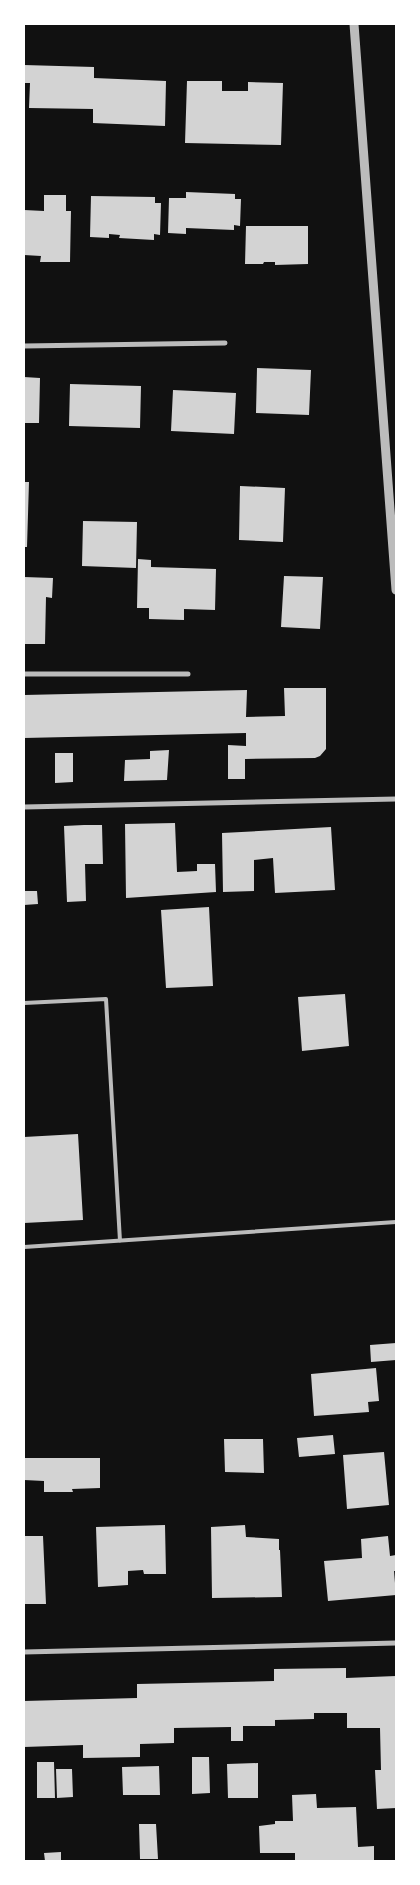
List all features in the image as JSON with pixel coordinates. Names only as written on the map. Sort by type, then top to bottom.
[{"type":"street","points":[[354,24],[394,531],[396,590]]},
{"type":"street","points":[[24,346],[225,343]]},
{"type":"street","points":[[24,674],[188,674]]},
{"type":"street","points":[[24,807],[396,799]]},
{"type":"street","points":[[24,1652],[396,1643]]},
{"type":"lane","points":[[24,1003],[106,999],[120,1240]]},
{"type":"lane","points":[[24,1247],[396,1222]]},
{"type":"building","points":[[24,65],[94,67],[94,78],[166,81],[165,126],[93,123],[93,109],[29,108],[30,83],[24,83]]},
{"type":"building","points":[[187,81],[222,81],[222,91],[248,91],[248,82],[283,83],[281,145],[185,143]]},
{"type":"building","points":[[186,192],[235,194],[235,199],[241,199],[240,226],[234,225],[234,230],[186,228],[186,234],[168,233],[169,198],[186,198]]},
{"type":"building","points":[[44,195],[66,195],[66,211],[71,211],[70,262],[40,262],[41,256],[24,255],[24,210],[44,211]]},
{"type":"building","points":[[91,196],[155,197],[155,203],[161,203],[160,235],[154,234],[154,240],[119,238],[120,235],[109,234],[109,238],[90,237]]},
{"type":"building","points":[[246,226],[308,226],[308,264],[275,265],[275,262],[264,262],[263,264],[245,264]]},
{"type":"building","points":[[257,368],[311,370],[309,415],[256,413]]},
{"type":"building","points":[[24,377],[40,378],[39,423],[24,423]]},
{"type":"building","points":[[70,384],[141,386],[140,428],[69,426]]},
{"type":"building","points":[[173,390],[236,393],[234,434],[171,431]]},
{"type":"building","points":[[24,482],[29,482],[27,547],[24,547]]},
{"type":"building","points":[[240,486],[285,488],[283,542],[239,540]]},
{"type":"building","points":[[83,521],[137,522],[136,568],[82,566]]},
{"type":"building","points":[[138,559],[151,560],[151,567],[216,569],[215,610],[184,609],[184,620],[149,619],[149,608],[137,608]]},
{"type":"building","points":[[284,576],[323,577],[320,629],[281,627]]},
{"type":"building","points":[[24,577],[53,578],[52,598],[46,597],[45,644],[24,644]]},
{"type":"building","points":[[284,688],[326,688],[326,749],[320,756],[315,758],[245,759],[245,779],[228,779],[228,745],[246,746],[246,733],[24,738],[24,695],[247,690],[246,717],[285,716]]},
{"type":"building","points":[[169,750],[167,780],[124,781],[125,760],[150,759],[150,751]]},
{"type":"building","points":[[55,753],[73,753],[73,782],[55,783]]},
{"type":"building","points":[[175,823],[177,872],[197,871],[197,864],[215,864],[216,892],[126,898],[125,824]]},
{"type":"building","points":[[102,825],[103,864],[85,864],[86,901],[67,902],[64,826]]},
{"type":"building","points":[[331,827],[335,890],[275,893],[273,858],[254,860],[254,891],[223,892],[222,833]]},
{"type":"building","points":[[24,891],[37,891],[38,904],[24,905]]},
{"type":"building","points":[[209,907],[213,986],[166,988],[161,910]]},
{"type":"building","points":[[345,994],[349,1046],[302,1051],[298,997]]},
{"type":"building","points":[[78,1134],[83,1220],[24,1223],[24,1137]]},
{"type":"building","points":[[396,1343],[396,1360],[371,1362],[370,1345]]},
{"type":"building","points":[[376,1368],[379,1401],[368,1402],[369,1412],[314,1416],[311,1374]]},
{"type":"building","points":[[333,1435],[335,1454],[299,1457],[297,1438]]},
{"type":"building","points":[[224,1439],[263,1439],[264,1473],[225,1472]]},
{"type":"building","points":[[384,1452],[389,1505],[347,1509],[343,1455]]},
{"type":"building","points":[[24,1458],[100,1458],[100,1488],[72,1489],[73,1492],[44,1492],[44,1481],[24,1480]]},
{"type":"building","points":[[165,1525],[166,1574],[144,1574],[143,1570],[128,1571],[128,1585],[98,1587],[96,1527]]},
{"type":"building","points":[[245,1525],[246,1537],[279,1539],[282,1597],[212,1598],[211,1527]]},
{"type":"building","points":[[24,1536],[43,1536],[46,1604],[24,1604]]},
{"type":"building","points":[[388,1536],[390,1556],[396,1555],[396,1571],[394,1571],[396,1595],[328,1601],[324,1561],[362,1558],[361,1539]]},
{"type":"building","points":[[346,1668],[346,1678],[396,1676],[396,1808],[377,1809],[375,1770],[381,1770],[380,1728],[347,1728],[347,1713],[314,1713],[314,1719],[275,1720],[275,1726],[243,1726],[243,1741],[231,1741],[231,1727],[174,1728],[174,1743],[140,1744],[140,1757],[83,1758],[83,1745],[24,1747],[24,1701],[137,1698],[137,1684],[274,1681],[274,1669]]},
{"type":"building","points":[[192,1757],[209,1757],[210,1793],[192,1794]]},
{"type":"building","points":[[37,1762],[54,1762],[55,1798],[37,1798]]},
{"type":"building","points":[[258,1763],[258,1798],[228,1798],[227,1764]]},
{"type":"building","points":[[159,1766],[160,1795],[123,1795],[122,1767]]},
{"type":"building","points":[[56,1769],[72,1769],[73,1797],[57,1798]]},
{"type":"building","points":[[316,1794],[317,1808],[356,1807],[358,1847],[374,1846],[374,1861],[295,1861],[295,1853],[260,1853],[259,1826],[275,1824],[275,1821],[293,1821],[292,1795]]},
{"type":"building","points":[[139,1824],[156,1824],[158,1859],[140,1859]]},
{"type":"building","points":[[61,1852],[61,1861],[45,1861],[44,1853]]}]
